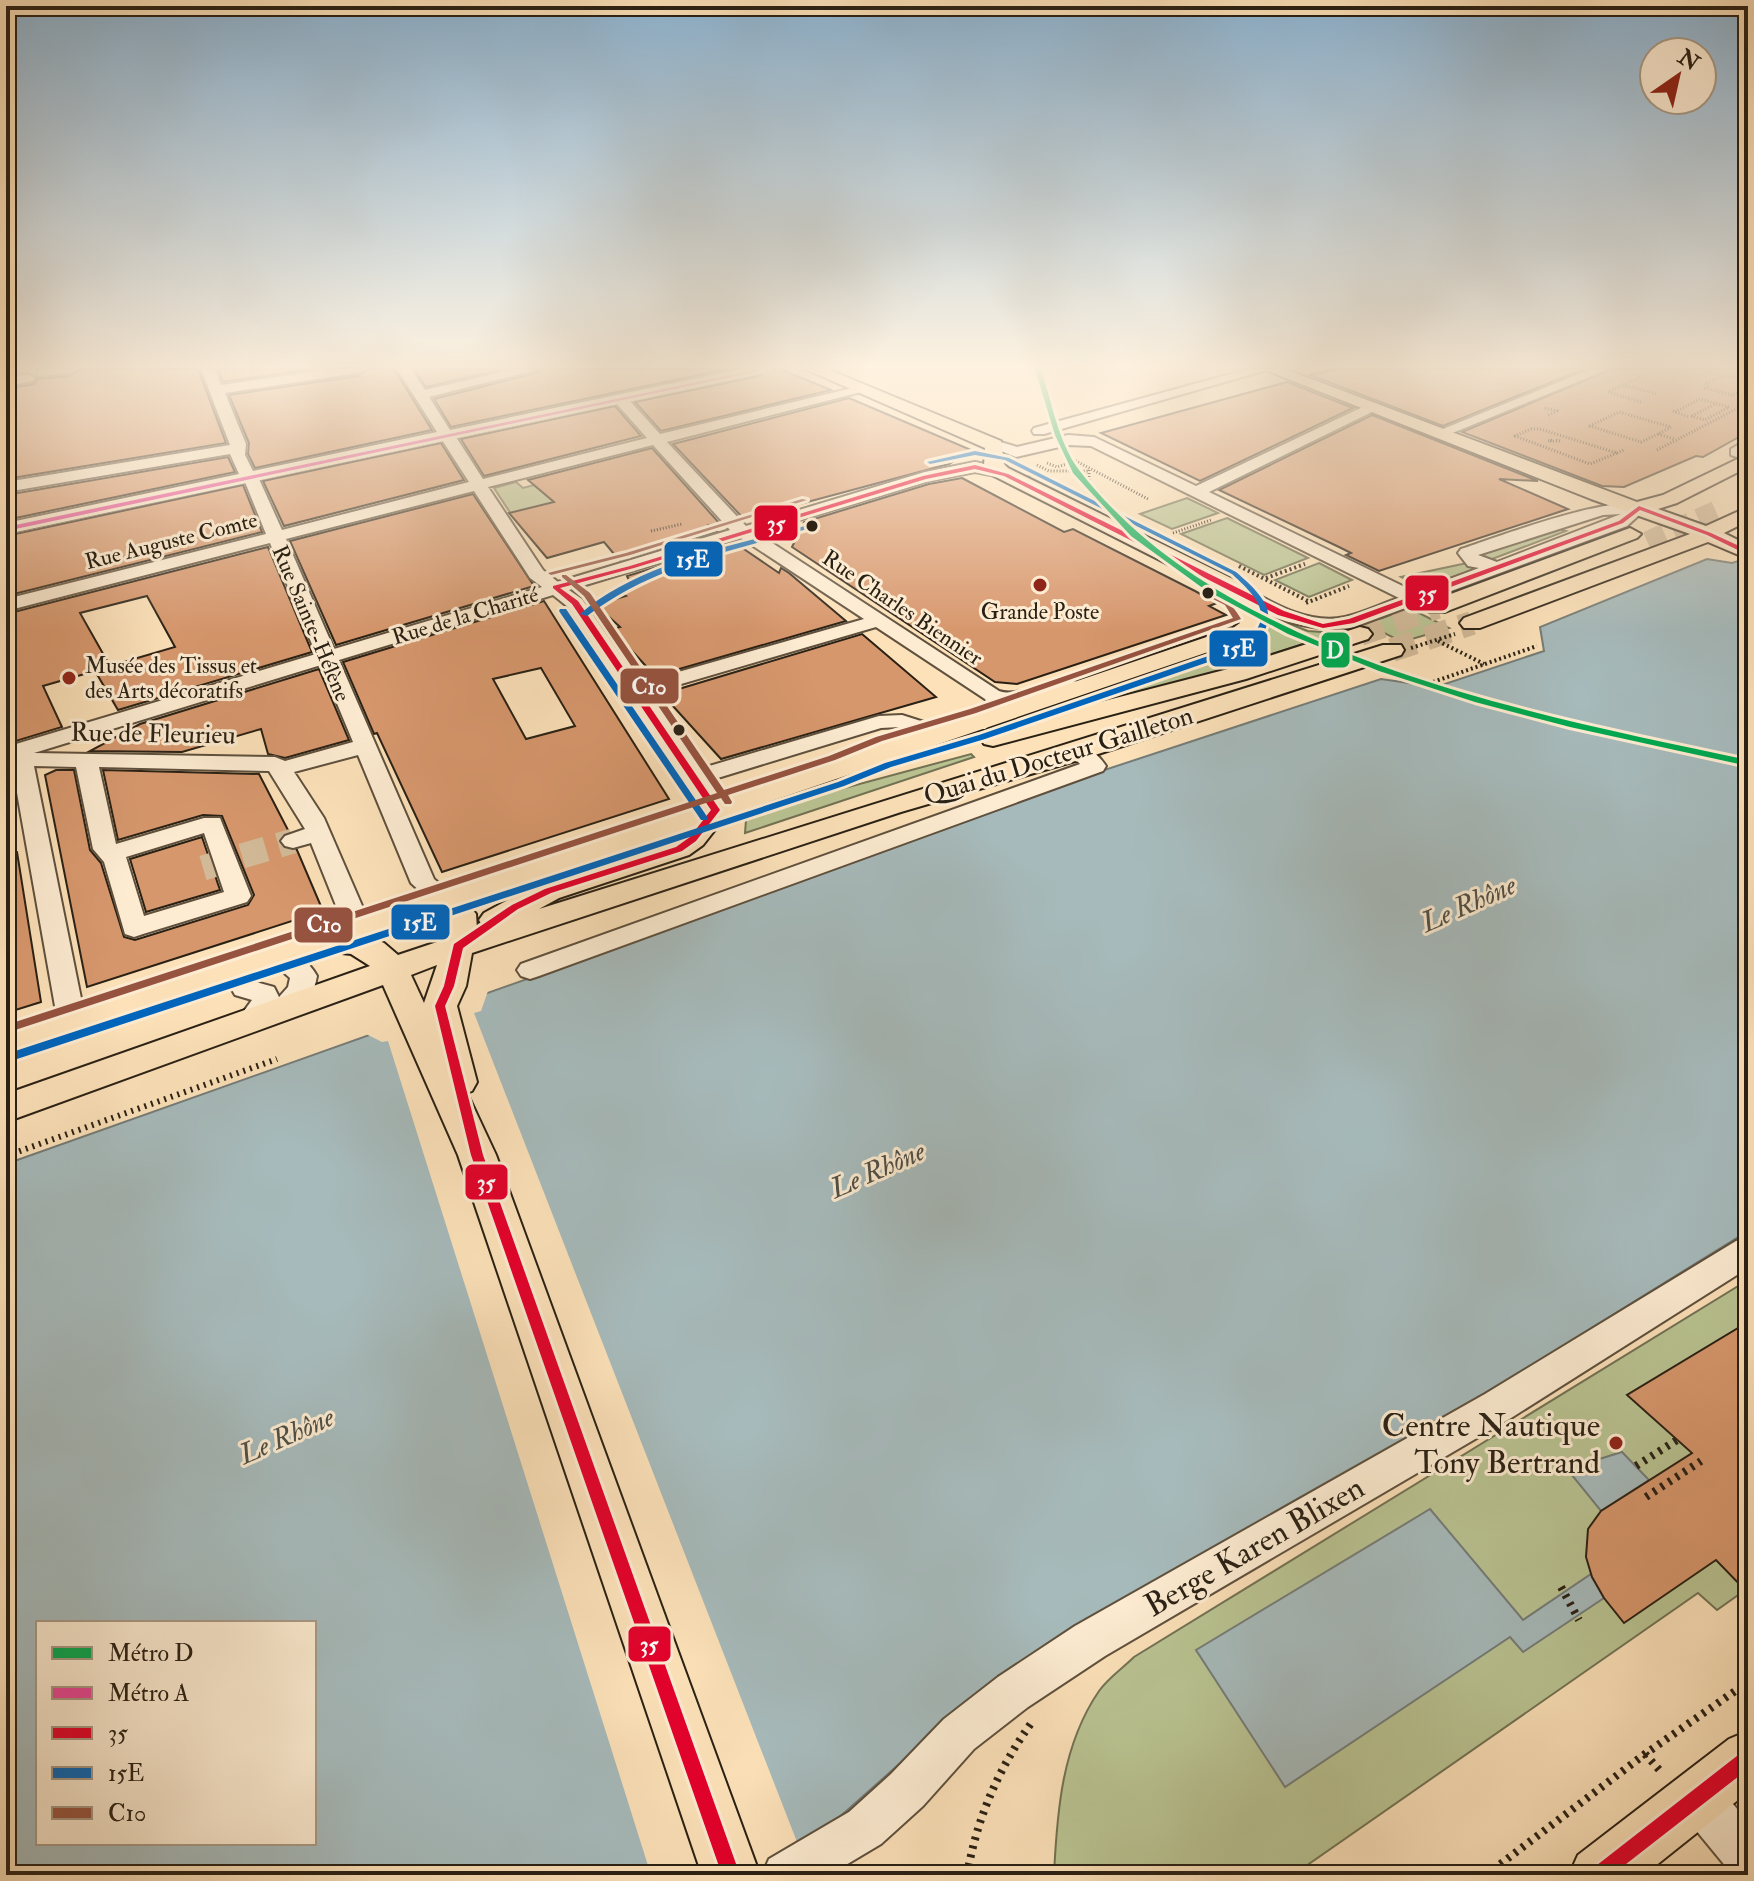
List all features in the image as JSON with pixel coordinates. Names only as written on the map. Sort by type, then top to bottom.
[{"type":"main road","points":[[994,457],[994,466],[1001,472],[1227,585]]},
{"type":"main road","points":[[1503,457],[1709,534],[1748,554]]},
{"type":"main road","points":[[1639,508],[1670,499],[1746,459]]},
{"type":"main road","points":[[1457,619],[1687,544],[1709,534],[1725,511],[1746,459]]},
{"type":"main road","points":[[1725,511],[1748,493]]},
{"type":"main road","points":[[1725,511],[1730,530],[1748,543]]},
{"type":"main road","points":[[1709,534],[1748,543]]},
{"type":"main road","points":[[1457,619],[1638,538]]},
{"type":"main road","points":[[1687,544],[1713,544],[1748,554]]},
{"type":"main road","name":"Quai du Docteur Gailleton","points":[[6,1044],[292,950],[433,891],[716,810],[1247,630],[1252,614],[1247,604],[1227,585]]},
{"type":"main road","name":"Quai du Docteur Gailleton","points":[[6,1108],[458,946],[1079,751],[1384,644]]},
{"type":"main road","name":"Quai du Docteur Gailleton","points":[[837,771],[887,765],[1237,674],[1384,644]]},
{"type":"main road","name":"Quai du Docteur Gailleton","points":[[724,860],[1007,753],[1384,644]]},
{"type":"main road","name":"Quai du Docteur Gailleton","points":[[458,946],[515,907],[548,891],[679,849],[693,839],[716,810]]},
{"type":"main road","points":[[427,1011],[449,986],[462,925],[460,914],[433,891]]},
{"type":"main road","name":"Quai du Docteur Gailleton","points":[[292,950],[350,941],[375,951],[393,971]]},
{"type":"main road","points":[[393,971],[427,1011],[731,1875]]},
{"type":"main road","points":[[1598,1875],[1748,1758]]},
{"type":"street","points":[[6,487],[185,457]]},
{"type":"street","name":"Rue Sainte-Hélène","points":[[241,457],[329,657],[364,746],[433,891]]},
{"type":"street","points":[[6,528],[342,457]]},
{"type":"street","points":[[462,457],[536,574],[575,603],[716,810]]},
{"type":"street","name":"Rue Auguste Comte","points":[[6,605],[585,457]]},
{"type":"street","name":"Rue Charles Biennier","points":[[671,457],[733,525],[992,695],[1010,702],[1052,688],[1078,689]]},
{"type":"street","name":"Rue de la Charité","points":[[16,754],[555,587],[746,533],[925,477],[977,457]]},
{"type":"street","points":[[1124,457],[1414,598]]},
{"type":"street","points":[[1196,492],[1269,457]]},
{"type":"street","name":"Rue de la Charité","points":[[925,477],[975,467],[1001,472]]},
{"type":"street","points":[[1497,567],[1474,562],[1467,553],[1601,510],[1639,508]]},
{"type":"street","points":[[1227,585],[1294,619],[1323,626],[1351,621],[1626,520],[1639,508]]},
{"type":"street","points":[[1559,524],[1585,536]]},
{"type":"street","points":[[575,603],[591,586],[632,567]]},
{"type":"street","points":[[635,691],[881,620]]},
{"type":"street","name":"Rue Charles Biennier","points":[[977,724],[1000,705],[992,695]]},
{"type":"street","points":[[739,771],[879,722],[902,721],[941,735]]},
{"type":"street","points":[[694,778],[792,746],[809,744]]},
{"type":"street","points":[[266,1017],[301,991],[304,976],[293,964],[292,950],[349,918],[350,908],[318,833],[281,769],[364,746]]},
{"type":"street","points":[[530,970],[1095,766],[1079,751]]},
{"type":"street","points":[[16,754],[72,1023]]},
{"type":"street","name":"Rue de Fleurieu","points":[[16,754],[86,760],[267,762],[281,769]]},
{"type":"street","points":[[86,760],[105,849],[110,854],[116,860],[134,928],[238,896],[230,860],[212,823],[110,854]]},
{"type":"street","points":[[293,841],[318,833]]},
{"type":"street","points":[[245,988],[264,994],[266,1017]]},
{"type":"street","name":"Berge Karen Blixen","points":[[785,1875],[865,1828],[907,1790],[959,1734],[1013,1692],[1090,1641],[1498,1406],[1748,1251]]},
{"type":"street","points":[[1697,1796],[1748,1858]]},
{"type":"path","points":[[1571,457],[1590,464],[1608,457]]},
{"type":"path","points":[[1588,458],[1597,461]]},
{"type":"path","points":[[1044,461],[1057,467],[1076,461],[1148,499]]},
{"type":"path","points":[[1035,464],[1049,471],[1097,464]]},
{"type":"path","points":[[1082,464],[1089,467]]},
{"type":"path","points":[[1089,467],[1089,487],[1102,494]]},
{"type":"path","points":[[1173,533],[1213,519]]},
{"type":"path","points":[[651,531],[682,524]]},
{"type":"path","points":[[1265,579],[1317,559]]},
{"type":"path","points":[[1299,606],[1361,581]]},
{"type":"path","points":[[1437,640],[1457,619]]},
{"type":"path","points":[[1384,644],[1437,640],[1484,664]]},
{"type":"path","points":[[1433,682],[1537,646]]},
{"type":"path","points":[[6,1156],[277,1059]]},
{"type":"path","points":[[1636,1466],[1677,1440]]},
{"type":"path","points":[[1646,1497],[1701,1461]]},
{"type":"path","points":[[1561,1587],[1579,1620]]},
{"type":"path","points":[[1486,1875],[1645,1754],[1748,1682]]},
{"type":"path","points":[[967,1875],[971,1848],[995,1781],[1040,1712]]},
{"type":"green space","points":[[1036,474],[1107,509],[1096,512],[1026,477]]},
{"type":"green space","points":[[516,482],[523,488],[534,485],[555,502],[511,514],[494,488]]},
{"type":"green space","points":[[1187,498],[1218,513],[1172,529],[1140,514]]},
{"type":"green space","points":[[1227,518],[1308,558],[1264,575],[1181,534]]},
{"type":"green space","points":[[1555,528],[1566,531],[1487,561],[1474,554]]},
{"type":"green space","points":[[1319,563],[1352,580],[1309,597],[1275,580]]},
{"type":"green space","points":[[1467,563],[1480,567],[1422,588],[1401,577]]},
{"type":"green space","points":[[1409,608],[1449,628],[1402,642],[1366,624]]},
{"type":"green space","points":[[1274,618],[1308,631],[1337,633],[1201,677],[954,740],[1249,637]]},
{"type":"green space","points":[[971,754],[974,757],[745,833],[746,820],[759,811]]},
{"type":"green space","name":"Centre Nautique Tony Bertrand","points":[[1748,1280],[1748,1588],[1717,1610],[1698,1593],[1293,1875],[1214,1875],[1191,1870],[1178,1875],[1054,1875],[1060,1803],[1069,1756],[1077,1734],[1099,1691],[1134,1657]]},
{"type":"water","name":"Le Rhône","points":[[1748,558],[1748,1231],[950,1719],[835,1821],[745,1875],[6,1875],[6,1164],[558,968],[986,809],[1381,679],[1436,687],[1544,651],[1540,627],[1707,559],[1732,563]]},
{"type":"water","points":[[1622,1452],[1649,1480],[1601,1511],[1567,1469]]},
{"type":"water","points":[[1430,1509],[1523,1620],[1591,1574],[1604,1598],[1523,1652],[1510,1637],[1285,1787],[1196,1650]]},
{"type":"pier","points":[[488,991],[481,1011],[474,1013],[799,1847],[753,1875],[651,1875],[388,1041],[382,1042],[364,1033]]},
{"type":"building","points":[[6,457],[142,457],[6,479]]},
{"type":"building","points":[[228,457],[235,472],[6,520],[6,495]]},
{"type":"building","points":[[249,457],[307,457],[255,468]]},
{"type":"building","points":[[376,457],[450,457],[464,480],[284,526],[263,481]]},
{"type":"building","points":[[472,457],[559,457],[484,476]]},
{"type":"building","points":[[618,457],[660,457],[720,524],[709,525],[717,531],[619,560],[604,542],[547,558],[509,513],[554,502],[528,480]]},
{"type":"building","points":[[685,457],[960,457],[949,464],[744,519]]},
{"type":"building","points":[[1150,457],[1251,457],[1200,481]]},
{"type":"building","points":[[1287,457],[1477,457],[1538,481],[1499,479],[1568,509],[1379,571],[1346,555],[1351,553],[1219,490]]},
{"type":"building","points":[[1526,457],[1694,457],[1624,487],[1602,486]]},
{"type":"building","name":"Grande Poste","points":[[962,478],[1064,532],[1073,529],[1195,591],[1217,603],[1209,606],[1226,615],[1017,684],[995,682],[792,547],[804,522],[929,484]]},
{"type":"building","points":[[243,485],[262,532],[6,596],[6,536]]},
{"type":"building","points":[[473,494],[534,586],[336,645],[290,541]]},
{"type":"building","points":[[735,543],[779,573],[781,568],[789,573],[846,621],[655,676],[612,629],[620,627],[596,605],[626,596],[619,591],[632,587],[627,576]]},
{"type":"building","points":[[268,547],[312,652],[118,710],[95,671],[43,686],[62,727],[6,744],[6,614]],"holes":[[[147,596],[175,647],[110,666],[80,613]]]},
{"type":"building","points":[[544,601],[669,799],[442,872],[377,733],[374,734],[343,662]],"holes":[[[541,668],[575,726],[526,739],[493,679]]]},
{"type":"building","points":[[862,634],[936,697],[721,759],[662,694]]},
{"type":"building","points":[[319,669],[349,740],[285,758],[268,754],[261,729],[182,752],[90,751],[140,724]]},
{"type":"building","points":[[56,770],[74,770],[90,850],[101,863],[124,937],[135,940],[248,905],[254,895],[222,816],[203,815],[118,840],[103,770],[259,774],[289,832],[283,834],[279,843],[284,849],[297,850],[323,911],[87,987],[45,775]]},
{"type":"building","points":[[202,837],[220,890],[146,912],[130,859]]},
{"type":"building","points":[[17,852],[41,1002],[6,1013],[6,853]]},
{"type":"building","points":[[1748,1322],[1748,1593],[1716,1560],[1624,1623],[1592,1577],[1586,1557],[1588,1529],[1601,1511],[1692,1453],[1627,1395]]},
{"type":"tunnel","points":[[1647,541],[1719,509]]},
{"type":"tunnel","points":[[1360,634],[1437,607]]},
{"type":"tunnel","points":[[1392,650],[1472,623]]},
{"type":"tunnel","points":[[242,856],[293,841]]},
{"type":"tunnel","points":[[203,868],[220,863]]},
{"type":"metro line","name":"A","points":[[6,529],[349,457]]},
{"type":"metro line","name":"D","points":[[1068,457],[1076,471],[1134,534],[1207,588],[1291,632],[1383,669],[1478,700],[1574,725],[1748,763]]},
{"type":"transit line","name":"15E","points":[[930,462],[956,457]]},
{"type":"transit line","name":"15E","points":[[10,1057],[841,784],[888,765],[982,737],[1246,646],[1263,628],[1264,609],[1259,599],[1234,573],[1007,459],[995,457]]},
{"type":"transit line","name":"35","points":[[555,587],[632,567],[925,477],[975,467],[1006,475],[1281,613],[1323,626],[1351,621],[1621,522],[1639,508]]},
{"type":"transit line","name":"C10","points":[[551,573],[628,554],[804,500]]},
{"type":"transit line","name":"35","points":[[1639,508],[1709,534],[1748,553]]},
{"type":"transit line","name":"15E","points":[[584,614],[607,597],[663,570],[812,526]]},
{"type":"transit line","name":"C10","points":[[564,576],[587,595],[728,802]]},
{"type":"transit line","name":"35","points":[[555,587],[575,603],[716,810]]},
{"type":"transit line","name":"C10","points":[[6,1029],[832,758],[879,739],[973,711],[1237,619],[1228,604],[1208,593]]},
{"type":"transit line","name":"15E","points":[[563,611],[704,818]]},
{"type":"transit line","name":"35","points":[[458,946],[515,907],[548,891],[679,849],[693,839],[716,810]]},
{"type":"transit line","name":"35","points":[[458,946],[449,986],[440,1006],[477,1155],[731,1875]]},
{"type":"transit line","name":"35","points":[[1598,1875],[1748,1758]]},
{"type":"place","name":"Grande Poste","points":[[1040,585]]},
{"type":"place","name":"Musée des Tissus et des Arts décoratifs","points":[[69,678]]},
{"type":"place","name":"Centre Nautique Tony Bertrand","points":[[1616,1443]]}]
